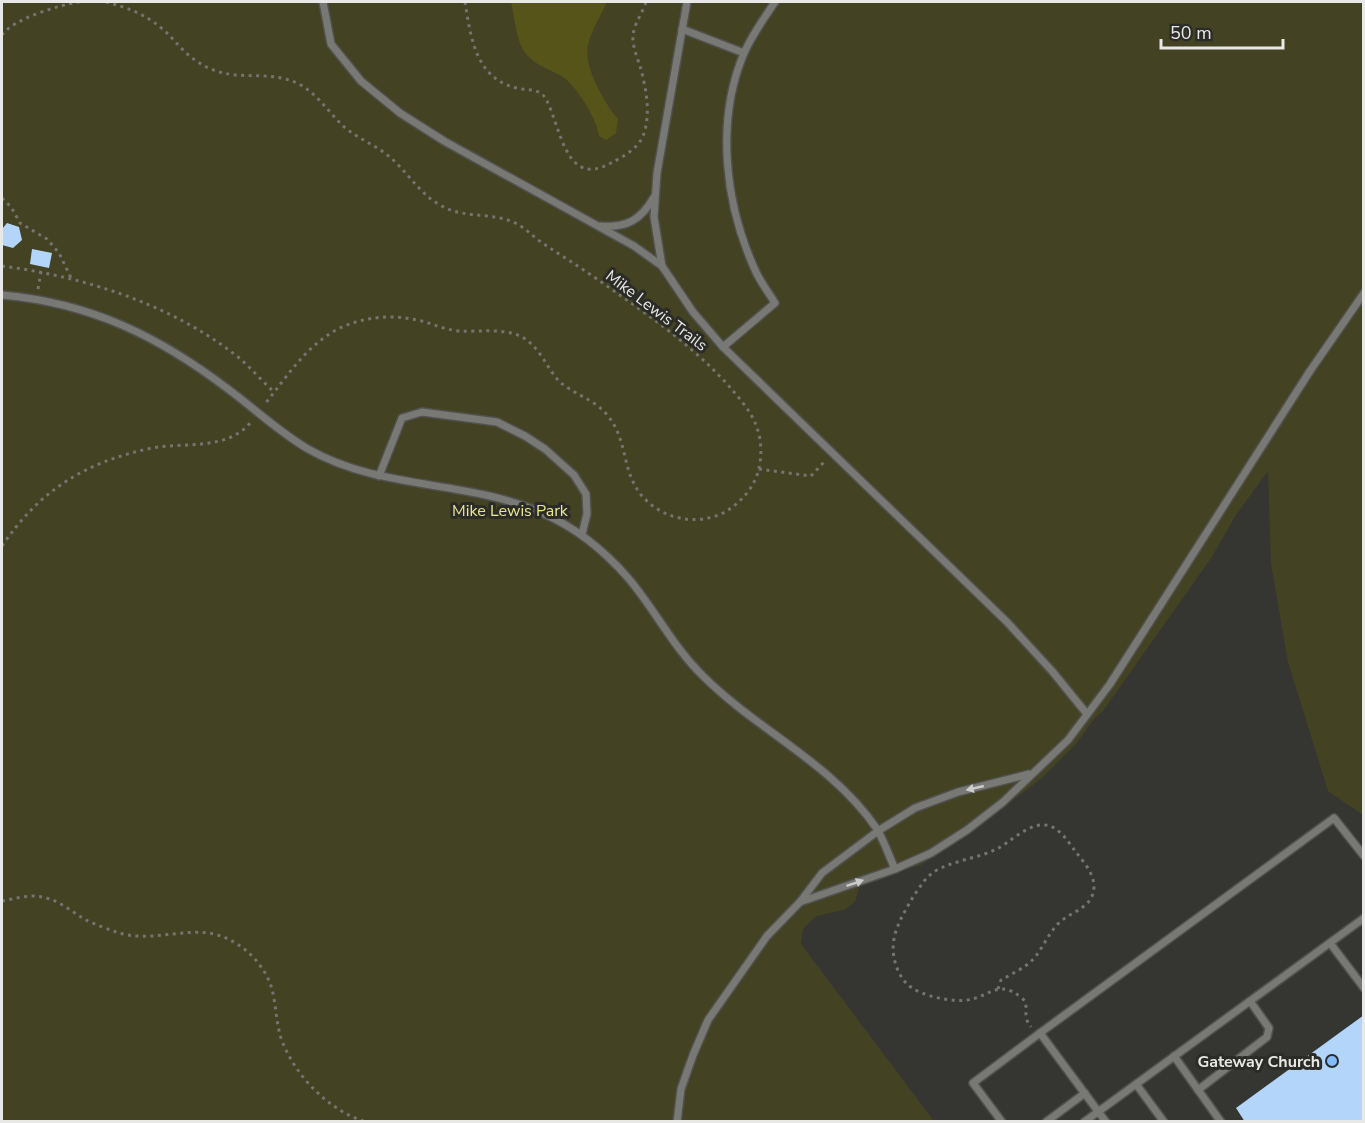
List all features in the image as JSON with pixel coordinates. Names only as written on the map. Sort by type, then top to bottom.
[{"type":"lane","points":[[323,2],[331,44],[361,81],[400,113],[444,141],[634,246],[662,266],[693,312],[723,347],[1007,622],[1052,670],[1087,714]]},
{"type":"lane","points":[[662,266],[654,217],[656,195],[687,2]]},
{"type":"lane","points":[[723,347],[775,303],[757,274],[743,240],[732,202],[727,128],[733,90],[744,53],[775,2]]},
{"type":"lane","points":[[682,29],[744,53]]},
{"type":"lane","points":[[597,226],[618,228],[645,212],[656,195]]},
{"type":"lane","points":[[800,902],[895,869],[931,853],[968,830],[1003,802],[1068,740],[1110,684],[1310,371],[1364,293]]},
{"type":"lane","points":[[2,295],[63,304],[104,316],[164,345],[213,378],[307,448],[333,461],[379,477],[470,490],[509,500],[542,513],[582,534],[630,580],[699,673],[730,702],[828,773],[856,802],[878,831],[895,869]]},
{"type":"lane","points":[[379,477],[402,418],[422,412],[497,423],[525,436],[545,449],[574,475],[586,494],[587,514],[582,534]]},
{"type":"lane","points":[[677,1122],[681,1089],[708,1020],[767,936],[800,902],[822,873],[878,831],[915,808],[958,792],[1032,773]]},
{"type":"lane","points":[[1002,1122],[973,1083],[1038,1035],[1334,818],[1364,856]]},
{"type":"lane","points":[[1084,1122],[1364,918]]},
{"type":"lane","points":[[1330,942],[1364,988]]},
{"type":"lane","points":[[1198,1090],[1267,1037],[1269,1028],[1250,1001]]},
{"type":"lane","points":[[1038,1035],[1106,1122]]},
{"type":"lane","points":[[1173,1056],[1221,1122]]},
{"type":"lane","points":[[1136,1084],[1164,1122]]},
{"type":"lane","points":[[1046,1122],[1085,1093]]},
{"type":"path","points":[[2,35],[4,29],[46,10],[79,2]]},
{"type":"path","name":"Mike Lewis Trails","points":[[2,546],[19,522],[40,500],[90,466],[153,448],[222,441],[238,435],[258,413],[302,355],[319,340],[360,320],[402,317],[456,331],[495,331],[520,336],[538,351],[558,380],[572,391],[592,401],[607,414],[618,432],[626,468],[633,485],[661,512],[682,519],[701,519],[723,513],[741,500],[754,484],[759,469],[761,448],[758,429],[749,411],[699,356],[651,317],[511,221],[462,214],[443,207],[425,195],[391,158],[350,132],[320,100],[297,83],[279,78],[236,77],[215,72],[181,49],[152,20],[131,8],[106,2]]},
{"type":"path","points":[[465,2],[474,50],[482,65],[500,81],[519,89],[536,90],[544,95],[553,112],[567,153],[574,162],[595,171],[608,165],[642,140],[647,93],[633,34],[646,2]]},
{"type":"path","points":[[2,198],[11,207],[20,223],[47,239],[59,254],[71,278]]},
{"type":"path","points":[[2,266],[71,278],[142,302],[190,326],[238,357],[274,392]]},
{"type":"path","points":[[36,300],[41,271]]},
{"type":"path","points":[[759,469],[811,476],[833,453]]},
{"type":"path","points":[[998,989],[1001,980],[1028,964],[1035,957],[1060,922],[1090,901],[1094,888],[1088,869],[1071,845],[1052,827],[1035,826],[992,851],[963,859],[936,871],[919,887],[902,915],[895,930],[892,946],[901,978],[921,993],[963,1000],[973,999],[988,991],[998,989],[1012,992],[1025,1000],[1026,1018],[1038,1035]]},
{"type":"path","points":[[2,901],[41,896],[57,902],[87,920],[123,934],[138,936],[208,932],[228,938],[242,946],[260,965],[271,987],[281,1039],[293,1063],[323,1098],[339,1110],[366,1122]]},
{"type":"green space","name":"Mike Lewis Park","points":[[2,2],[1363,2],[1363,815],[1328,791],[1288,662],[1271,564],[1268,471],[1236,515],[1212,557],[1103,711],[1075,745],[1042,778],[976,829],[921,865],[861,881],[855,902],[844,910],[817,916],[803,929],[801,944],[934,1121],[2,1122]]},
{"type":"shaded area","points":[[511,2],[607,2],[591,34],[587,54],[596,84],[618,119],[616,133],[606,140],[599,136],[591,113],[574,87],[563,77],[527,55],[518,37]]},
{"type":"building","points":[[7,223],[19,227],[22,240],[13,248],[2,245],[2,229]]},
{"type":"building","points":[[32,249],[52,253],[49,268],[30,264]]},
{"type":"building","name":"Gateway Church","points":[[1364,1015],[1364,1122],[1245,1122],[1236,1108]]},
{"type":"place","name":"Gateway Church","points":[[1332,1061]]}]
